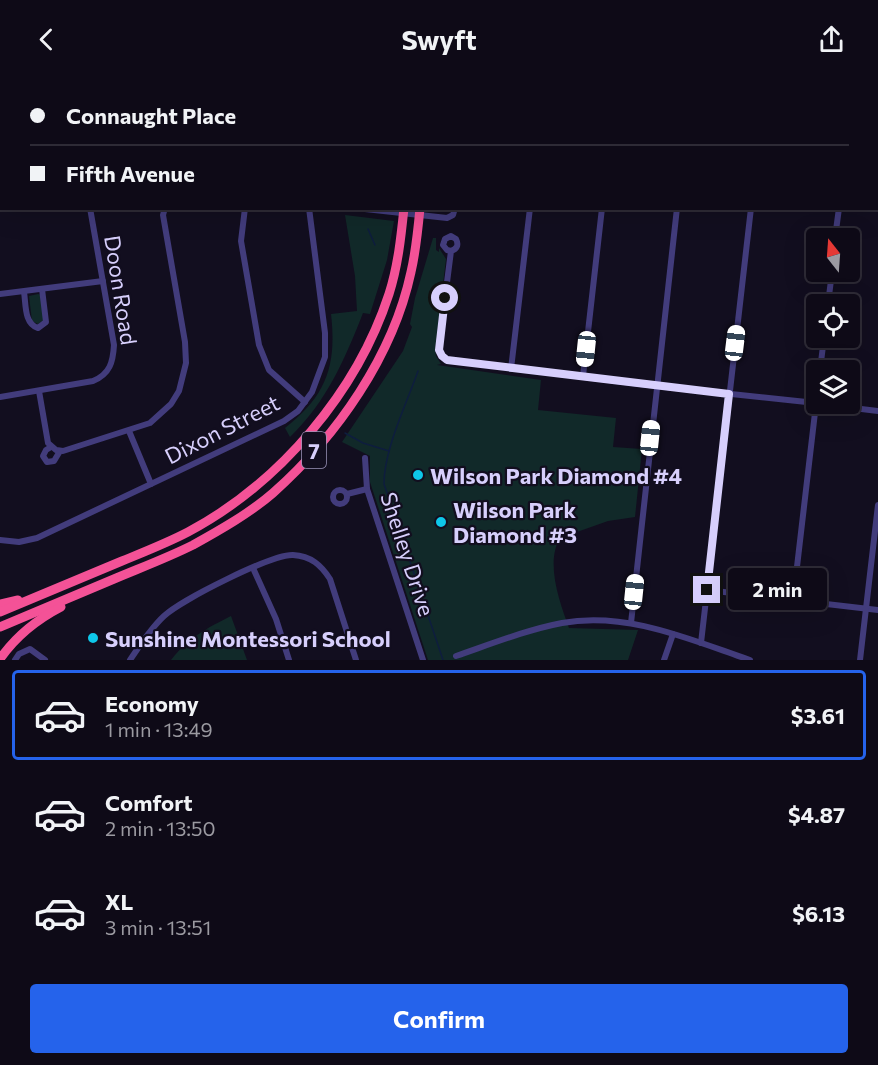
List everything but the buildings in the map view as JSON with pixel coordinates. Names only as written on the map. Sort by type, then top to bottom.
[{"type":"highway","name":"7","points":[[0,612],[188,532],[233,504],[263,480],[293,451],[340,393],[362,357],[390,291],[404,210]]},
{"type":"highway","name":"7","points":[[0,627],[167,558],[232,522],[272,494],[304,462],[350,404],[371,372],[388,337],[411,272],[420,210]]},
{"type":"highway","points":[[0,659],[10,645],[42,617],[113,579]]},
{"type":"highway","points":[[0,604],[44,594]]},
{"type":"street","name":"Doon Road","points":[[0,397],[93,381],[102,377],[109,369],[114,345],[90,210]]},
{"type":"street","points":[[39,391],[48,442],[51,447],[60,451],[72,450],[150,423],[171,404],[179,391],[186,363],[185,342],[165,210]]},
{"type":"street","points":[[245,210],[242,247],[259,345],[270,370],[306,402]]},
{"type":"street","name":"Dixon Street","points":[[0,540],[19,542],[37,538],[284,422],[306,402],[325,357],[324,325],[309,210]]},
{"type":"street","points":[[374,210],[447,218],[451,217],[455,210]]},
{"type":"street","points":[[511,369],[530,210]]},
{"type":"street","points":[[582,376],[602,210]]},
{"type":"street","points":[[631,624],[677,210]]},
{"type":"street","points":[[700,643],[751,210]]},
{"type":"street","points":[[836,228],[839,210]]},
{"type":"street","points":[[451,251],[439,345],[442,356],[447,360],[806,402]]},
{"type":"street","points":[[0,294],[103,281]]},
{"type":"street","points":[[24,292],[28,319],[38,328],[46,322],[42,289]]},
{"type":"street","points":[[860,409],[878,411]]},
{"type":"street","points":[[793,601],[816,414]]},
{"type":"street","points":[[129,431],[151,484]]},
{"type":"street","points":[[51,447],[43,456],[47,462],[54,460],[60,451]]},
{"type":"street","name":"Shelley Drive","points":[[365,458],[367,489],[423,660]]},
{"type":"street","points":[[347,494],[367,489]]},
{"type":"street","points":[[860,660],[878,505]]},
{"type":"street","points":[[130,660],[150,630],[166,614],[183,602],[253,568],[279,557],[292,555],[309,557],[323,567],[330,579],[356,660]]},
{"type":"street","points":[[253,568],[276,619],[289,660]]},
{"type":"street","points":[[707,590],[878,610]]},
{"type":"street","points":[[456,656],[561,623],[600,621],[631,624],[673,634],[750,660]]},
{"type":"street","points":[[664,660],[673,634]]},
{"type":"street","points":[[15,660],[19,654],[30,649],[45,660]]},
{"type":"green space","points":[[345,215],[394,221],[387,260],[370,314],[363,313],[349,348],[324,395],[290,437],[285,428],[310,404],[326,378],[332,349],[331,314],[357,311],[355,276]]},
{"type":"green space","points":[[433,238],[436,238],[436,250],[439,252],[439,248],[446,259],[435,350],[441,364],[437,365],[541,380],[538,410],[616,418],[613,447],[642,449],[635,517],[608,521],[560,538],[554,559],[556,583],[569,628],[638,630],[628,660],[428,660],[370,482],[370,456],[342,442],[403,351],[412,327],[410,324],[415,298]]},
{"type":"green space","points":[[41,295],[44,320],[38,324],[32,321],[29,296]]},
{"type":"green space","points":[[231,616],[247,660],[171,660],[198,634]]},
{"type":"waterway","points":[[368,229],[375,245]]},
{"type":"waterway","points":[[418,371],[392,441],[384,484],[443,660]]},
{"type":"waterway","points":[[345,433],[363,443],[389,451]]},
{"type":"place","name":"Wilson Park Diamond #4","points":[[418,475]]},
{"type":"place","name":"Wilson Park Diamond #3","points":[[441,522]]},
{"type":"place","name":"Sunshine Montessori School","points":[[93,638]]},
{"type":"route","points":[[445,298],[439,350],[447,360],[729,394],[707,590]]}]
